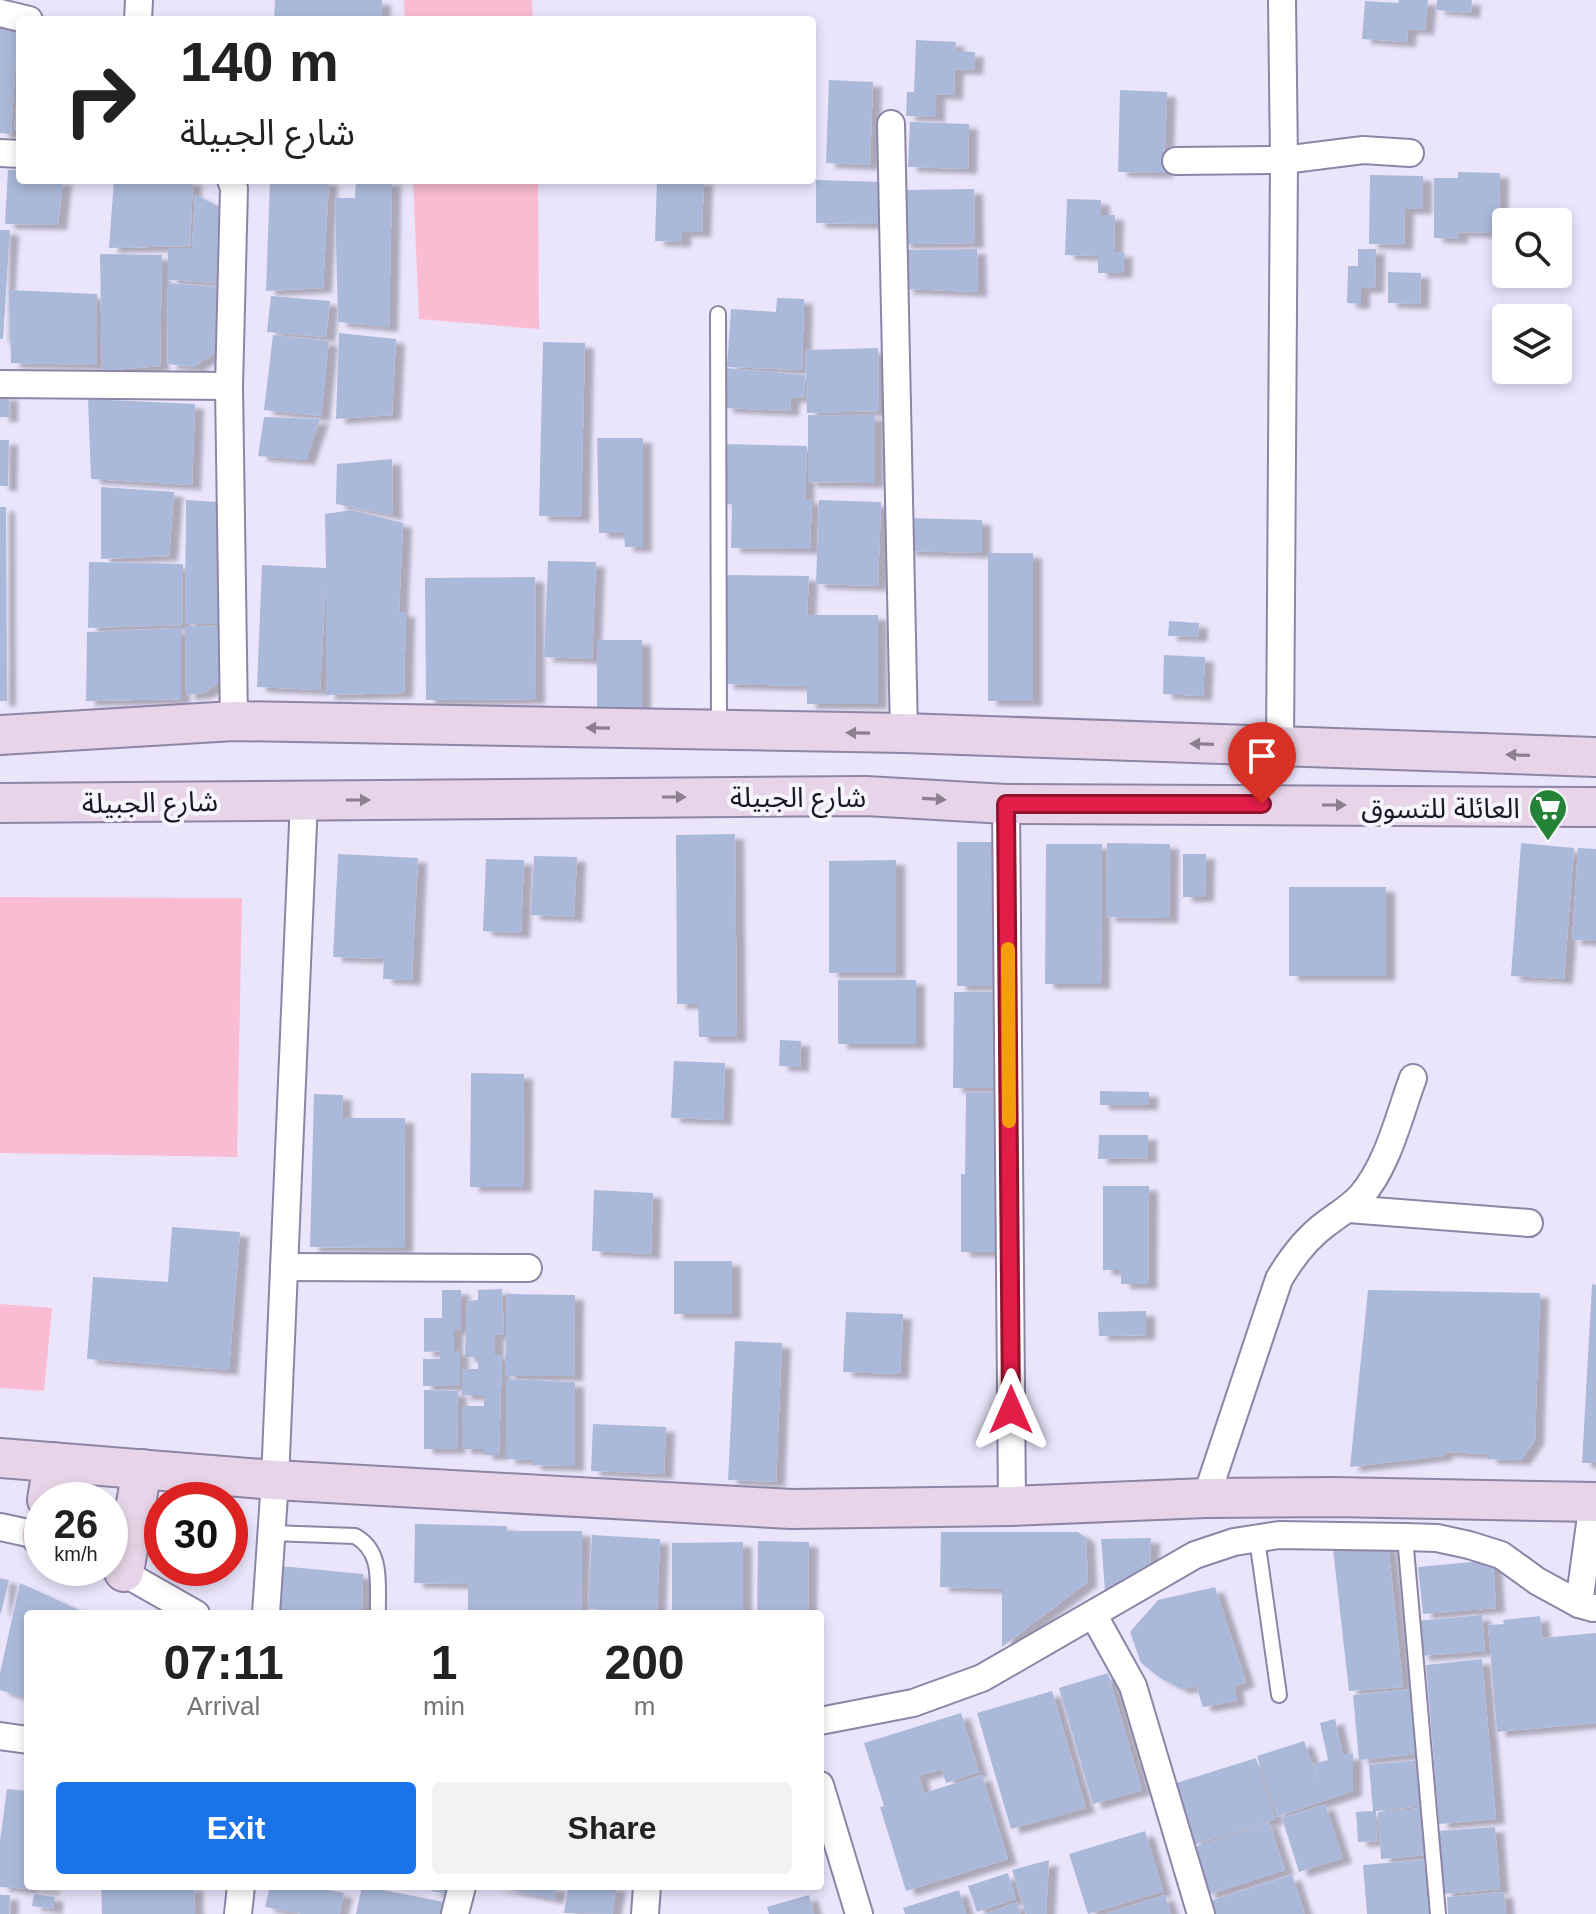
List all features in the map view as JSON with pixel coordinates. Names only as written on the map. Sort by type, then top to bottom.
[{"type":"street","points":[[1280,747],[1284,160],[1282,0]]},
{"type":"street","points":[[891,124],[904,733]]},
{"type":"street","points":[[1176,161],[1284,160],[1363,150],[1410,153]]},
{"type":"street","points":[[232,184],[229,386],[234,721]]},
{"type":"street","points":[[0,384],[229,386]]},
{"type":"street","points":[[0,735],[234,721],[904,733],[1596,757]]},
{"type":"street","name":"شارع الجبيلة","points":[[0,803],[866,796],[1006,804],[1596,807]]},
{"type":"street","points":[[266,1610],[275,1480],[304,800]]},
{"type":"street","points":[[1006,804],[1012,1506]]},
{"type":"street","points":[[1206,1498],[1279,1279],[1291,1258],[1307,1240],[1348,1209],[1368,1188],[1413,1078]]},
{"type":"street","points":[[1348,1209],[1529,1223]]},
{"type":"street","points":[[284,1267],[528,1268]]},
{"type":"street","points":[[0,1458],[275,1480],[791,1509],[1012,1506],[1206,1498],[1595,1502],[1587,1606],[1537,1581],[1501,1555],[1437,1538],[1279,1535],[1234,1542],[1195,1555],[982,1678],[961,1687],[913,1703],[824,1720]]},
{"type":"street","points":[[50,1482],[53,1462]]},
{"type":"street","points":[[128,1524],[142,1469]]},
{"type":"street","points":[[0,1527],[24,1532]]},
{"type":"street","points":[[128,1574],[189,1610]]},
{"type":"street","points":[[1093,1614],[1115,1648],[1133,1686],[1201,1914]]},
{"type":"street","points":[[0,1736],[24,1739]]},
{"type":"street","points":[[824,1798],[859,1914]]},
{"type":"street","points":[[238,1914],[241,1890]]},
{"type":"street","points":[[455,1914],[461,1890]]},
{"type":"street","points":[[645,1914],[647,1890]]},
{"type":"lane","points":[[718,314],[719,730]]},
{"type":"lane","points":[[271,1533],[355,1536],[363,1541],[370,1547],[376,1562],[378,1610]]},
{"type":"lane","points":[[1405,1537],[1438,1914]]},
{"type":"lane","points":[[1257,1539],[1279,1695]]},
{"type":"shaded area","points":[[404,0],[532,0],[533,16],[405,16]]},
{"type":"shaded area","points":[[413,184],[538,184],[539,329],[419,319]]},
{"type":"shaded area","points":[[0,897],[242,898],[237,1157],[0,1153]]},
{"type":"shaded area","points":[[0,1304],[52,1308],[44,1391],[0,1388]]},
{"type":"building","points":[[275,0],[382,0],[381,16],[274,16]]},
{"type":"building","points":[[1399,0],[1428,0],[1425,30],[1408,29],[1407,42],[1362,39],[1365,1],[1398,3]]},
{"type":"building","points":[[1437,0],[1472,0],[1471,13],[1436,10]]},
{"type":"building","points":[[0,27],[16,28],[11,134],[0,133]]},
{"type":"building","points":[[916,40],[956,42],[955,51],[975,52],[974,70],[955,69],[954,95],[936,94],[936,117],[906,116],[907,92],[914,92]]},
{"type":"building","points":[[829,80],[873,82],[870,165],[826,163]]},
{"type":"building","points":[[1120,90],[1167,92],[1164,173],[1118,172]]},
{"type":"building","points":[[910,122],[969,124],[968,169],[908,167]]},
{"type":"building","points":[[8,170],[16,170],[16,184],[63,184],[58,225],[5,224]]},
{"type":"building","points":[[1458,172],[1500,173],[1499,208],[1492,208],[1492,237],[1491,233],[1459,232],[1459,239],[1434,238],[1434,178],[1458,178]]},
{"type":"building","points":[[1370,175],[1423,176],[1423,209],[1405,209],[1404,245],[1369,244]]},
{"type":"building","points":[[816,180],[886,182],[885,224],[816,223]]},
{"type":"building","points":[[114,184],[193,184],[190,246],[109,248]]},
{"type":"building","points":[[270,184],[329,184],[323,288],[266,291]]},
{"type":"building","points":[[356,184],[392,184],[389,327],[338,322],[335,198],[355,198]]},
{"type":"building","points":[[657,184],[704,184],[702,232],[682,232],[682,242],[655,241]]},
{"type":"building","points":[[974,189],[975,243],[902,244],[901,190]]},
{"type":"building","points":[[195,194],[224,210],[220,283],[168,280],[168,248],[192,248]]},
{"type":"building","points":[[1067,199],[1101,200],[1101,215],[1115,215],[1114,252],[1124,252],[1123,273],[1098,273],[1098,256],[1065,255]]},
{"type":"building","points":[[0,230],[10,230],[3,339],[0,339]]},
{"type":"building","points":[[977,249],[978,292],[904,289],[904,250]]},
{"type":"building","points":[[1358,249],[1376,249],[1375,288],[1361,288],[1361,304],[1347,303],[1348,266],[1358,266]]},
{"type":"building","points":[[100,254],[162,255],[160,366],[102,371]]},
{"type":"building","points":[[1388,272],[1421,273],[1420,304],[1388,303]]},
{"type":"building","points":[[167,283],[220,287],[217,351],[194,367],[168,364]]},
{"type":"building","points":[[9,290],[97,294],[97,365],[11,363]]},
{"type":"building","points":[[271,296],[330,301],[326,337],[267,332]]},
{"type":"building","points":[[777,298],[804,299],[802,370],[727,367],[731,309],[776,312]]},
{"type":"building","points":[[339,333],[396,339],[392,415],[336,419]]},
{"type":"building","points":[[273,335],[329,341],[321,416],[264,410]]},
{"type":"building","points":[[543,342],[585,343],[581,517],[539,516]]},
{"type":"building","points":[[878,348],[879,411],[807,413],[805,350]]},
{"type":"building","points":[[726,368],[805,375],[804,398],[791,397],[790,411],[724,408]]},
{"type":"building","points":[[0,395],[9,395],[9,417],[0,417]]},
{"type":"building","points":[[88,399],[195,404],[192,485],[91,479]]},
{"type":"building","points":[[808,415],[875,415],[875,483],[808,482]]},
{"type":"building","points":[[264,417],[320,419],[306,460],[258,456]]},
{"type":"building","points":[[597,438],[643,438],[643,547],[625,547],[624,533],[599,533]]},
{"type":"building","points":[[0,440],[9,440],[8,486],[0,486]]},
{"type":"building","points":[[725,444],[807,446],[805,499],[812,499],[810,549],[731,548],[732,504],[723,504]]},
{"type":"building","points":[[392,459],[393,515],[336,504],[337,464]]},
{"type":"building","points":[[101,487],[174,492],[169,556],[101,559]]},
{"type":"building","points":[[186,500],[230,503],[224,624],[185,624]]},
{"type":"building","points":[[819,500],[881,502],[878,586],[816,584]]},
{"type":"building","points":[[0,507],[6,507],[7,701],[0,701]]},
{"type":"building","points":[[352,510],[403,523],[399,612],[406,612],[404,693],[326,695],[326,582],[320,690],[257,687],[262,565],[326,568],[325,514]]},
{"type":"building","points":[[906,518],[982,520],[982,553],[906,551]]},
{"type":"building","points":[[988,553],[1033,553],[1033,701],[988,701]]},
{"type":"building","points":[[548,561],[596,562],[592,659],[544,657]]},
{"type":"building","points":[[89,562],[183,564],[182,625],[88,628]]},
{"type":"building","points":[[727,575],[809,576],[807,615],[878,615],[878,704],[807,704],[807,686],[725,684]]},
{"type":"building","points":[[535,577],[536,699],[426,700],[425,578]]},
{"type":"building","points":[[1169,621],[1199,623],[1198,637],[1168,636]]},
{"type":"building","points":[[185,626],[224,627],[223,675],[205,693],[186,695]]},
{"type":"building","points":[[181,628],[181,699],[86,701],[87,632]]},
{"type":"building","points":[[597,640],[642,640],[642,709],[597,709]]},
{"type":"building","points":[[1164,655],[1205,657],[1203,696],[1163,694]]},
{"type":"building","points":[[735,834],[737,1037],[699,1037],[698,1004],[677,1004],[676,835]]},
{"type":"building","points":[[957,842],[999,842],[999,986],[957,986]]},
{"type":"building","points":[[1107,843],[1170,844],[1169,918],[1106,917]]},
{"type":"building","points":[[1521,843],[1574,848],[1564,979],[1511,976]]},
{"type":"building","points":[[1046,844],[1102,844],[1101,984],[1045,984]]},
{"type":"building","points":[[1578,848],[1596,849],[1596,941],[1572,940]]},
{"type":"building","points":[[338,854],[418,858],[412,980],[383,979],[384,959],[333,957]]},
{"type":"building","points":[[1183,854],[1206,854],[1205,897],[1183,897]]},
{"type":"building","points":[[534,856],[577,857],[574,917],[531,915]]},
{"type":"building","points":[[486,859],[524,860],[521,933],[483,931]]},
{"type":"building","points":[[896,860],[896,973],[829,973],[829,861]]},
{"type":"building","points":[[1289,887],[1386,887],[1386,976],[1289,976]]},
{"type":"building","points":[[838,980],[916,980],[916,1044],[838,1044]]},
{"type":"building","points":[[954,992],[1000,992],[1000,1088],[953,1088]]},
{"type":"building","points":[[780,1040],[801,1041],[800,1067],[779,1066]]},
{"type":"building","points":[[674,1061],[725,1063],[723,1120],[671,1118]]},
{"type":"building","points":[[471,1073],[524,1074],[523,1187],[470,1187]]},
{"type":"building","points":[[1100,1091],[1149,1092],[1149,1105],[1100,1105]]},
{"type":"building","points":[[966,1093],[1006,1093],[1005,1252],[961,1252],[961,1174],[965,1174]]},
{"type":"building","points":[[314,1094],[343,1095],[342,1118],[405,1118],[404,1248],[310,1247]]},
{"type":"building","points":[[1099,1135],[1148,1135],[1148,1158],[1098,1159]]},
{"type":"building","points":[[1103,1186],[1149,1186],[1148,1284],[1121,1284],[1121,1270],[1103,1270]]},
{"type":"building","points":[[594,1190],[653,1193],[651,1254],[592,1251]]},
{"type":"building","points":[[172,1227],[240,1232],[229,1370],[87,1359],[93,1277],[168,1282]]},
{"type":"building","points":[[674,1261],[732,1261],[732,1314],[674,1314]]},
{"type":"building","points":[[1592,1284],[1596,1285],[1596,1463],[1582,1463]]},
{"type":"building","points":[[502,1289],[504,1335],[495,1335],[495,1355],[502,1355],[499,1455],[484,1455],[484,1449],[462,1449],[462,1406],[484,1406],[484,1395],[462,1395],[462,1369],[478,1369],[478,1357],[465,1357],[467,1301],[478,1300],[478,1290]]},
{"type":"building","points":[[442,1290],[461,1290],[461,1330],[454,1330],[454,1351],[460,1351],[460,1386],[423,1386],[423,1359],[440,1359],[440,1351],[424,1352],[424,1318],[442,1318]]},
{"type":"building","points":[[1368,1290],[1540,1293],[1535,1440],[1521,1460],[1488,1459],[1488,1454],[1444,1452],[1443,1456],[1350,1467]]},
{"type":"building","points":[[507,1294],[575,1295],[574,1376],[505,1376]]},
{"type":"building","points":[[1146,1311],[1146,1335],[1099,1336],[1098,1312]]},
{"type":"building","points":[[846,1312],[903,1314],[900,1374],[843,1372]]},
{"type":"building","points":[[735,1341],[782,1343],[776,1482],[728,1480]]},
{"type":"building","points":[[506,1379],[575,1382],[575,1466],[532,1465],[532,1460],[506,1459]]},
{"type":"building","points":[[424,1390],[458,1391],[457,1449],[424,1449]]},
{"type":"building","points":[[593,1424],[666,1427],[664,1474],[591,1471]]},
{"type":"building","points":[[415,1524],[507,1526],[507,1531],[582,1531],[581,1610],[468,1610],[468,1584],[414,1583]]},
{"type":"building","points":[[941,1532],[1078,1532],[1086,1538],[1088,1582],[1002,1647],[1002,1589],[940,1587]]},
{"type":"building","points":[[592,1535],[660,1539],[657,1610],[588,1609]]},
{"type":"building","points":[[1151,1538],[1150,1565],[1105,1591],[1101,1539]]},
{"type":"building","points":[[758,1541],[809,1542],[808,1610],[757,1610]]},
{"type":"building","points":[[743,1542],[743,1610],[672,1610],[672,1543]]},
{"type":"building","points":[[1388,1544],[1403,1687],[1349,1691],[1333,1549]]},
{"type":"building","points":[[1493,1560],[1496,1608],[1423,1614],[1418,1567]]},
{"type":"building","points":[[280,1566],[363,1574],[362,1610],[274,1610]]},
{"type":"building","points":[[0,1578],[9,1580],[1,1613],[0,1613]]},
{"type":"building","points":[[20,1583],[79,1610],[24,1610],[24,1698],[0,1690],[0,1673]]},
{"type":"building","points":[[1215,1587],[1246,1682],[1234,1687],[1237,1701],[1203,1707],[1196,1686],[1182,1689],[1160,1678],[1141,1663],[1130,1632],[1158,1600]]},
{"type":"building","points":[[1482,1615],[1485,1651],[1420,1656],[1417,1621]]},
{"type":"building","points":[[1540,1616],[1542,1638],[1596,1633],[1596,1723],[1497,1732],[1488,1625]]},
{"type":"building","points":[[1482,1659],[1496,1819],[1439,1824],[1426,1665]]},
{"type":"building","points":[[1108,1673],[1142,1790],[1093,1804],[1059,1688]]},
{"type":"building","points":[[1412,1689],[1418,1754],[1359,1760],[1353,1695]]},
{"type":"building","points":[[1052,1691],[1086,1808],[1011,1829],[977,1713]]},
{"type":"building","points":[[961,1713],[979,1772],[946,1783],[942,1769],[919,1776],[924,1793],[982,1775],[1008,1859],[906,1891],[864,1743]]},
{"type":"building","points":[[1335,1719],[1343,1756],[1353,1753],[1353,1791],[1277,1817],[1257,1756],[1304,1741],[1323,1794],[1313,1764],[1328,1760],[1320,1723]]},
{"type":"building","points":[[1256,1758],[1275,1819],[1193,1845],[1173,1784]]},
{"type":"building","points":[[1419,1760],[1422,1806],[1376,1811],[1378,1841],[1358,1842],[1356,1812],[1373,1811],[1369,1765]]},
{"type":"building","points":[[7,1789],[24,1791],[24,1888],[0,1887],[0,1841]]},
{"type":"building","points":[[1325,1804],[1343,1858],[1299,1872],[1282,1818]]},
{"type":"building","points":[[1422,1808],[1426,1855],[1381,1859],[1378,1812]]},
{"type":"building","points":[[1269,1822],[1285,1870],[1207,1895],[1192,1848]]},
{"type":"building","points":[[1495,1827],[1500,1889],[1443,1894],[1438,1831]]},
{"type":"building","points":[[1145,1831],[1163,1891],[1088,1914],[1069,1854]]},
{"type":"building","points":[[1049,1860],[1046,1914],[1026,1914],[1012,1870]]},
{"type":"building","points":[[1424,1860],[1429,1914],[1367,1914],[1363,1865]]},
{"type":"building","points":[[1008,1873],[1016,1899],[977,1912],[968,1886]]},
{"type":"building","points":[[1292,1875],[1305,1914],[1210,1914],[1207,1902]]},
{"type":"building","points":[[101,1890],[194,1890],[195,1914],[102,1914]]},
{"type":"building","points":[[269,1890],[344,1893],[339,1914],[302,1914],[265,1907]]},
{"type":"building","points":[[361,1890],[382,1890],[449,1903],[447,1914],[356,1914]]},
{"type":"building","points":[[431,1890],[449,1890],[448,1894]]},
{"type":"building","points":[[511,1890],[556,1890],[555,1899]]},
{"type":"building","points":[[567,1890],[616,1890],[612,1914],[564,1913]]},
{"type":"building","points":[[959,1890],[966,1914],[905,1914],[903,1908]]},
{"type":"building","points":[[1504,1892],[1506,1914],[1448,1914],[1447,1897]]},
{"type":"building","points":[[34,1894],[55,1897],[53,1909],[32,1906]]},
{"type":"building","points":[[0,1895],[10,1895],[9,1914],[0,1914]]},
{"type":"building","points":[[809,1895],[814,1914],[769,1914],[767,1907]]},
{"type":"building","points":[[1165,1895],[1171,1914],[1108,1914],[1108,1913]]},
{"type":"building","points":[[1017,1902],[1021,1914],[985,1914]]},
{"type":"slow traffic","points":[[1008,949],[1009,1121]]},
{"type":"place","name":"العائلة للتسوق","points":[[1548,842]]},
{"type":"route","points":[[1011,1410],[1006,804],[1262,804]]}]
